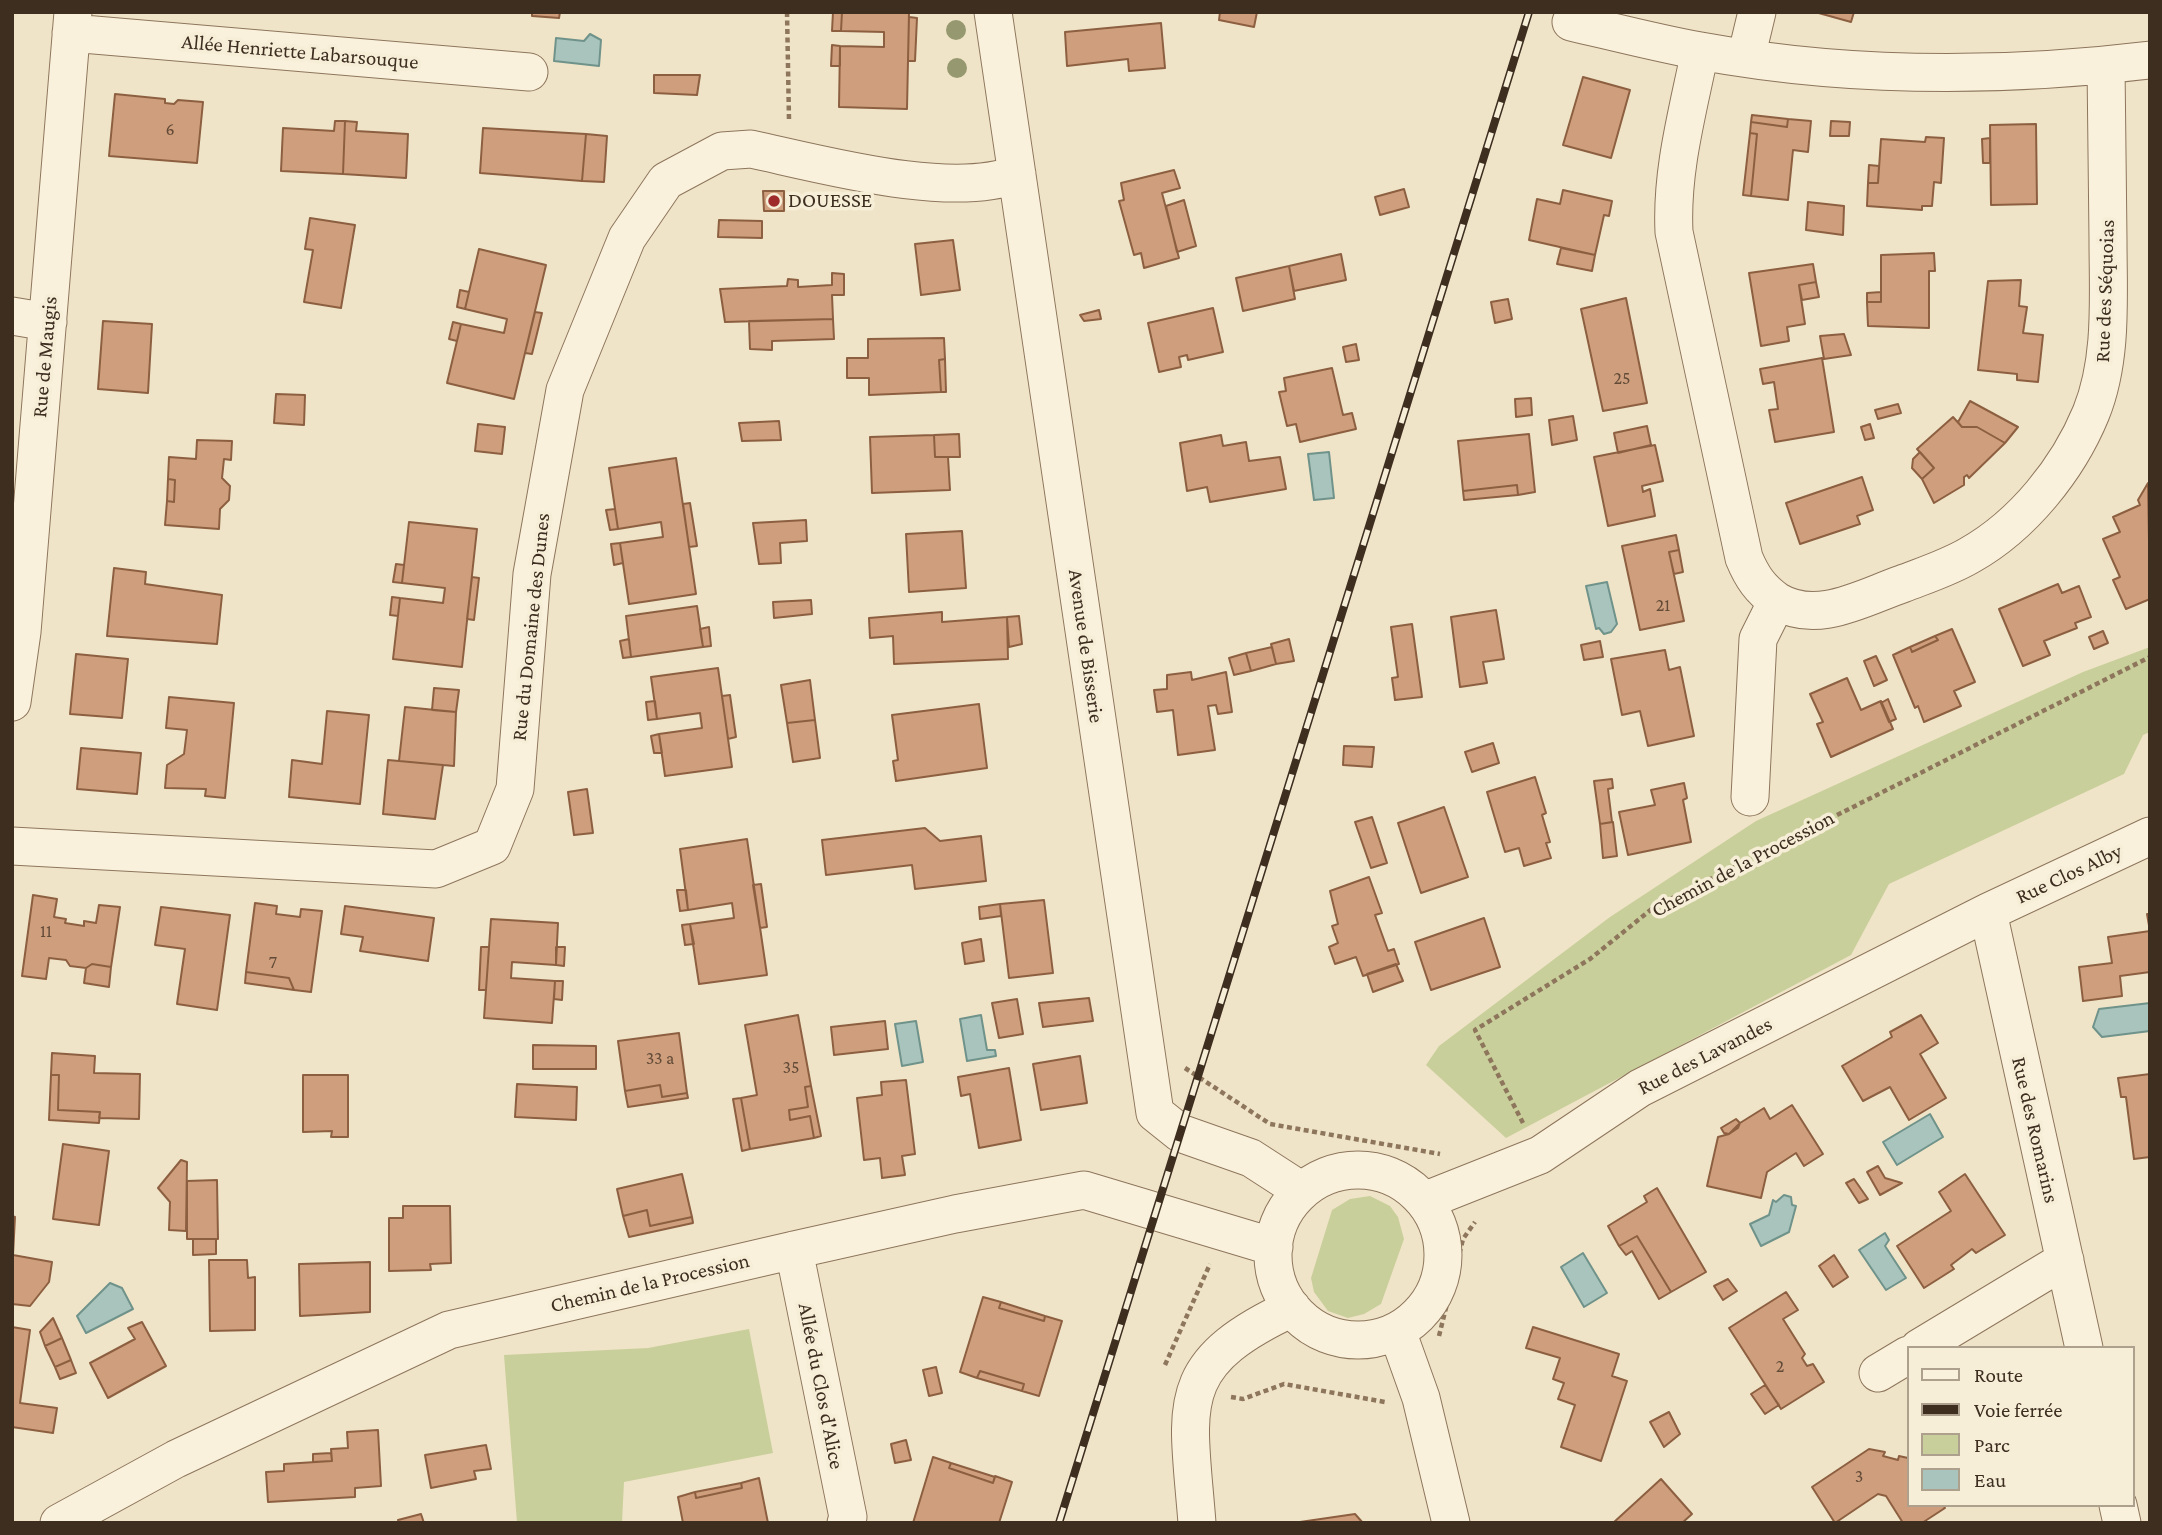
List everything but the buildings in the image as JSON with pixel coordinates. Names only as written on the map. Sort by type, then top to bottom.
[{"type":"street","name":"Avenue de Bisserie","points":[[993,12],[1154,1113],[1180,1133],[1251,1158],[1302,1191]]},
{"type":"street","points":[[1746,58],[1756,12]]},
{"type":"street","points":[[1571,22],[1700,51],[1746,58],[1914,73],[2106,65],[2150,60]]},
{"type":"street","name":"Allée Henriette Labarsouque","points":[[72,23],[529,72]]},
{"type":"street","name":"Rue de Maugis","points":[[12,702],[22,632],[72,23]]},
{"type":"street","name":"Rue des Séquoias","points":[[1700,51],[1677,159],[1672,197],[1674,232],[1744,558],[1752,576],[1764,592],[1791,610],[1809,612],[1835,608],[1947,567],[2001,534],[2035,500],[2066,461],[2092,411],[2105,356],[2108,309],[2106,65]]},
{"type":"street","name":"Rue du Domaine des Dunes","points":[[12,846],[436,869],[492,846],[515,789],[532,574],[565,390],[627,238],[666,181],[723,151],[751,149],[944,185],[1000,180],[1017,174]]},
{"type":"street","points":[[12,316],[48,323]]},
{"type":"street","points":[[1750,797],[1758,639],[1777,601]]},
{"type":"street","name":"Rue Clos Alby","points":[[1988,912],[2150,836]]},
{"type":"street","name":"Rue des Lavandes","points":[[1424,1201],[1540,1155],[1640,1088],[1988,912]]},
{"type":"street","name":"Rue des Romarins","points":[[1988,912],[2084,1346]]},
{"type":"street","points":[[1375,1171],[1410,1188],[1424,1201],[1437,1223],[1443,1247],[1441,1273],[1433,1297],[1417,1317],[1397,1331],[1375,1339],[1352,1339],[1329,1335],[1309,1324],[1292,1308],[1280,1289],[1274,1268],[1273,1247],[1283,1216],[1302,1191],[1336,1173],[1375,1171]]},
{"type":"street","name":"Chemin de la Procession","points":[[59,1523],[176,1459],[450,1330],[794,1250],[956,1214],[1084,1190],[1273,1247]]},
{"type":"street","name":"Allée du Clos d'Alice","points":[[794,1250],[848,1517],[846,1523]]},
{"type":"street","points":[[1922,1346],[2064,1260]]},
{"type":"street","points":[[1197,1523],[1189,1412],[1193,1392],[1223,1349],[1260,1323],[1292,1308]]},
{"type":"street","points":[[1397,1331],[1422,1398],[1451,1523]]},
{"type":"path","points":[[787,12],[789,157]]},
{"type":"path","name":"Chemin de la Procession","points":[[1540,1155],[1475,1030],[1590,959],[1653,908],[2150,657]]},
{"type":"path","points":[[1169,1350],[1238,1400],[1284,1384],[1373,1402],[1404,1403],[1422,1398]]},
{"type":"green space","points":[[2150,647],[2150,732],[2143,735],[2124,774],[1889,884],[1851,955],[1506,1138],[1426,1065],[1439,1046],[1610,917],[1756,821],[2083,672]]},
{"type":"green space","points":[[1370,1196],[1390,1206],[1398,1217],[1404,1239],[1381,1304],[1364,1314],[1348,1318],[1328,1311],[1314,1292],[1311,1278],[1332,1210],[1350,1199]]},
{"type":"green space","points":[[749,1329],[773,1453],[624,1482],[622,1523],[517,1523],[504,1355],[648,1348]]},
{"type":"water","points":[[590,34],[601,40],[599,66],[554,61],[556,38],[584,41]]},
{"type":"water","points":[[1329,452],[1334,498],[1314,500],[1308,454]]},
{"type":"water","points":[[1607,582],[1617,624],[1611,632],[1604,634],[1599,628],[1596,629],[1586,586]]},
{"type":"water","points":[[2150,1003],[2150,1031],[2102,1037],[2093,1027],[2099,1009]]},
{"type":"water","points":[[981,1015],[987,1050],[995,1050],[996,1056],[967,1061],[960,1019]]},
{"type":"water","points":[[916,1021],[923,1062],[902,1066],[895,1024]]},
{"type":"water","points":[[1930,1114],[1943,1137],[1897,1165],[1883,1142]]},
{"type":"water","points":[[1784,1195],[1791,1197],[1792,1205],[1796,1206],[1789,1232],[1761,1246],[1750,1224],[1769,1215],[1773,1200],[1776,1202]]},
{"type":"water","points":[[1885,1233],[1889,1240],[1885,1246],[1906,1278],[1886,1290],[1859,1250]]},
{"type":"water","points":[[1583,1253],[1607,1293],[1584,1307],[1561,1267]]},
{"type":"water","points":[[110,1283],[122,1288],[133,1309],[86,1333],[77,1316]]},
{"type":"railway","points":[[1059,1523],[1529,12]]},
{"type":"place","name":"DOUESSE","points":[[774,201]]}]
